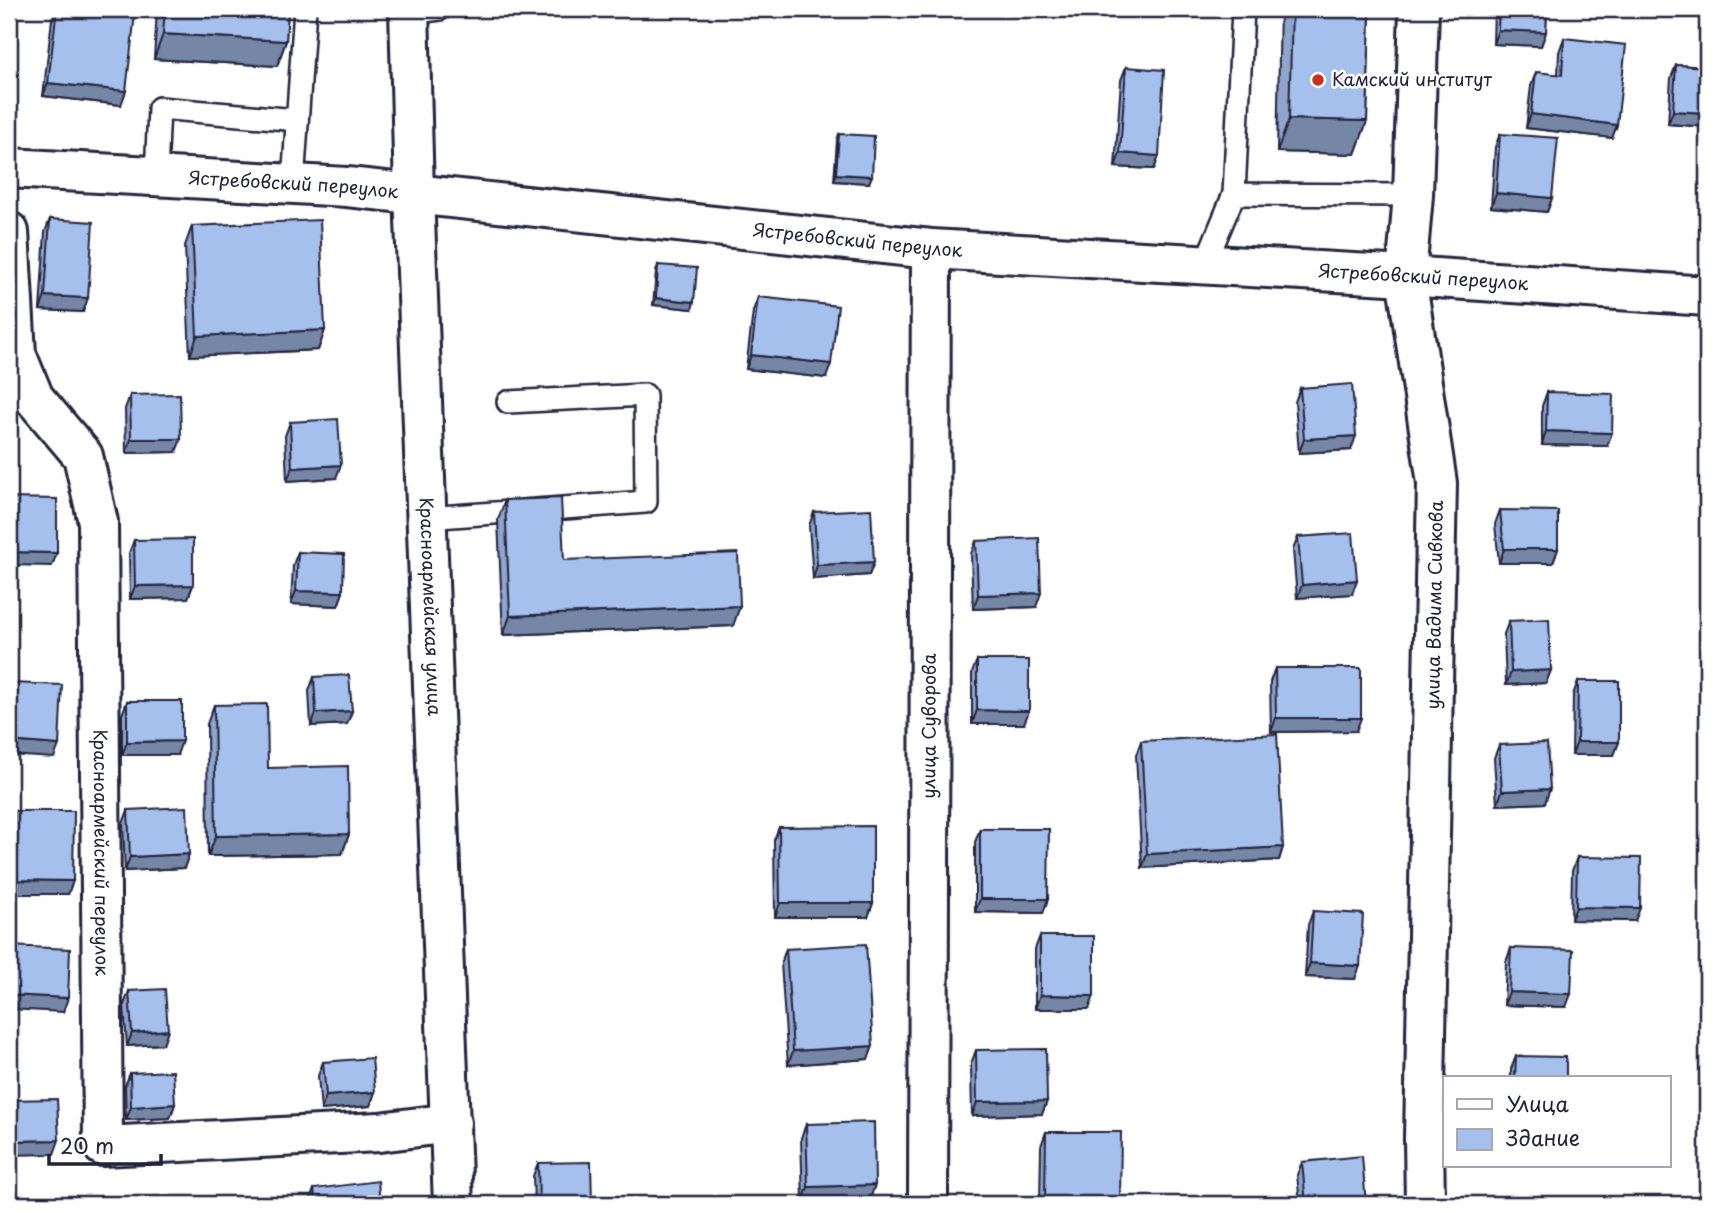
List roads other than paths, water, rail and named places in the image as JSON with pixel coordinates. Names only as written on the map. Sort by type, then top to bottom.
[{"type":"street","name":"улица Вадима Сивкова","points":[[1419,9],[1413,195],[1406,276],[1437,483],[1425,1204]]},
{"type":"street","name":"Красноармейская улица","points":[[419,10],[414,193],[453,1204]]},
{"type":"street","name":"Ястребовский переулок","points":[[9,168],[293,183],[414,193],[931,249],[1707,296]]},
{"type":"street","name":"Красноармейский переулок","points":[[9,232],[16,354],[34,398],[83,456],[98,523],[103,1146],[379,1132],[451,1123]]},
{"type":"street","name":"улица Суворова","points":[[928,1204],[931,249]]},
{"type":"lane","points":[[293,183],[305,9]]},
{"type":"lane","points":[[1205,264],[1234,194],[1243,9]]},
{"type":"lane","points":[[156,175],[159,108],[297,120]]},
{"type":"lane","points":[[1234,194],[1413,195]]},
{"type":"lane","points":[[426,519],[646,502],[645,395],[508,402]]},
{"type":"place","name":"Камский институт","points":[[1318,80]]}]
